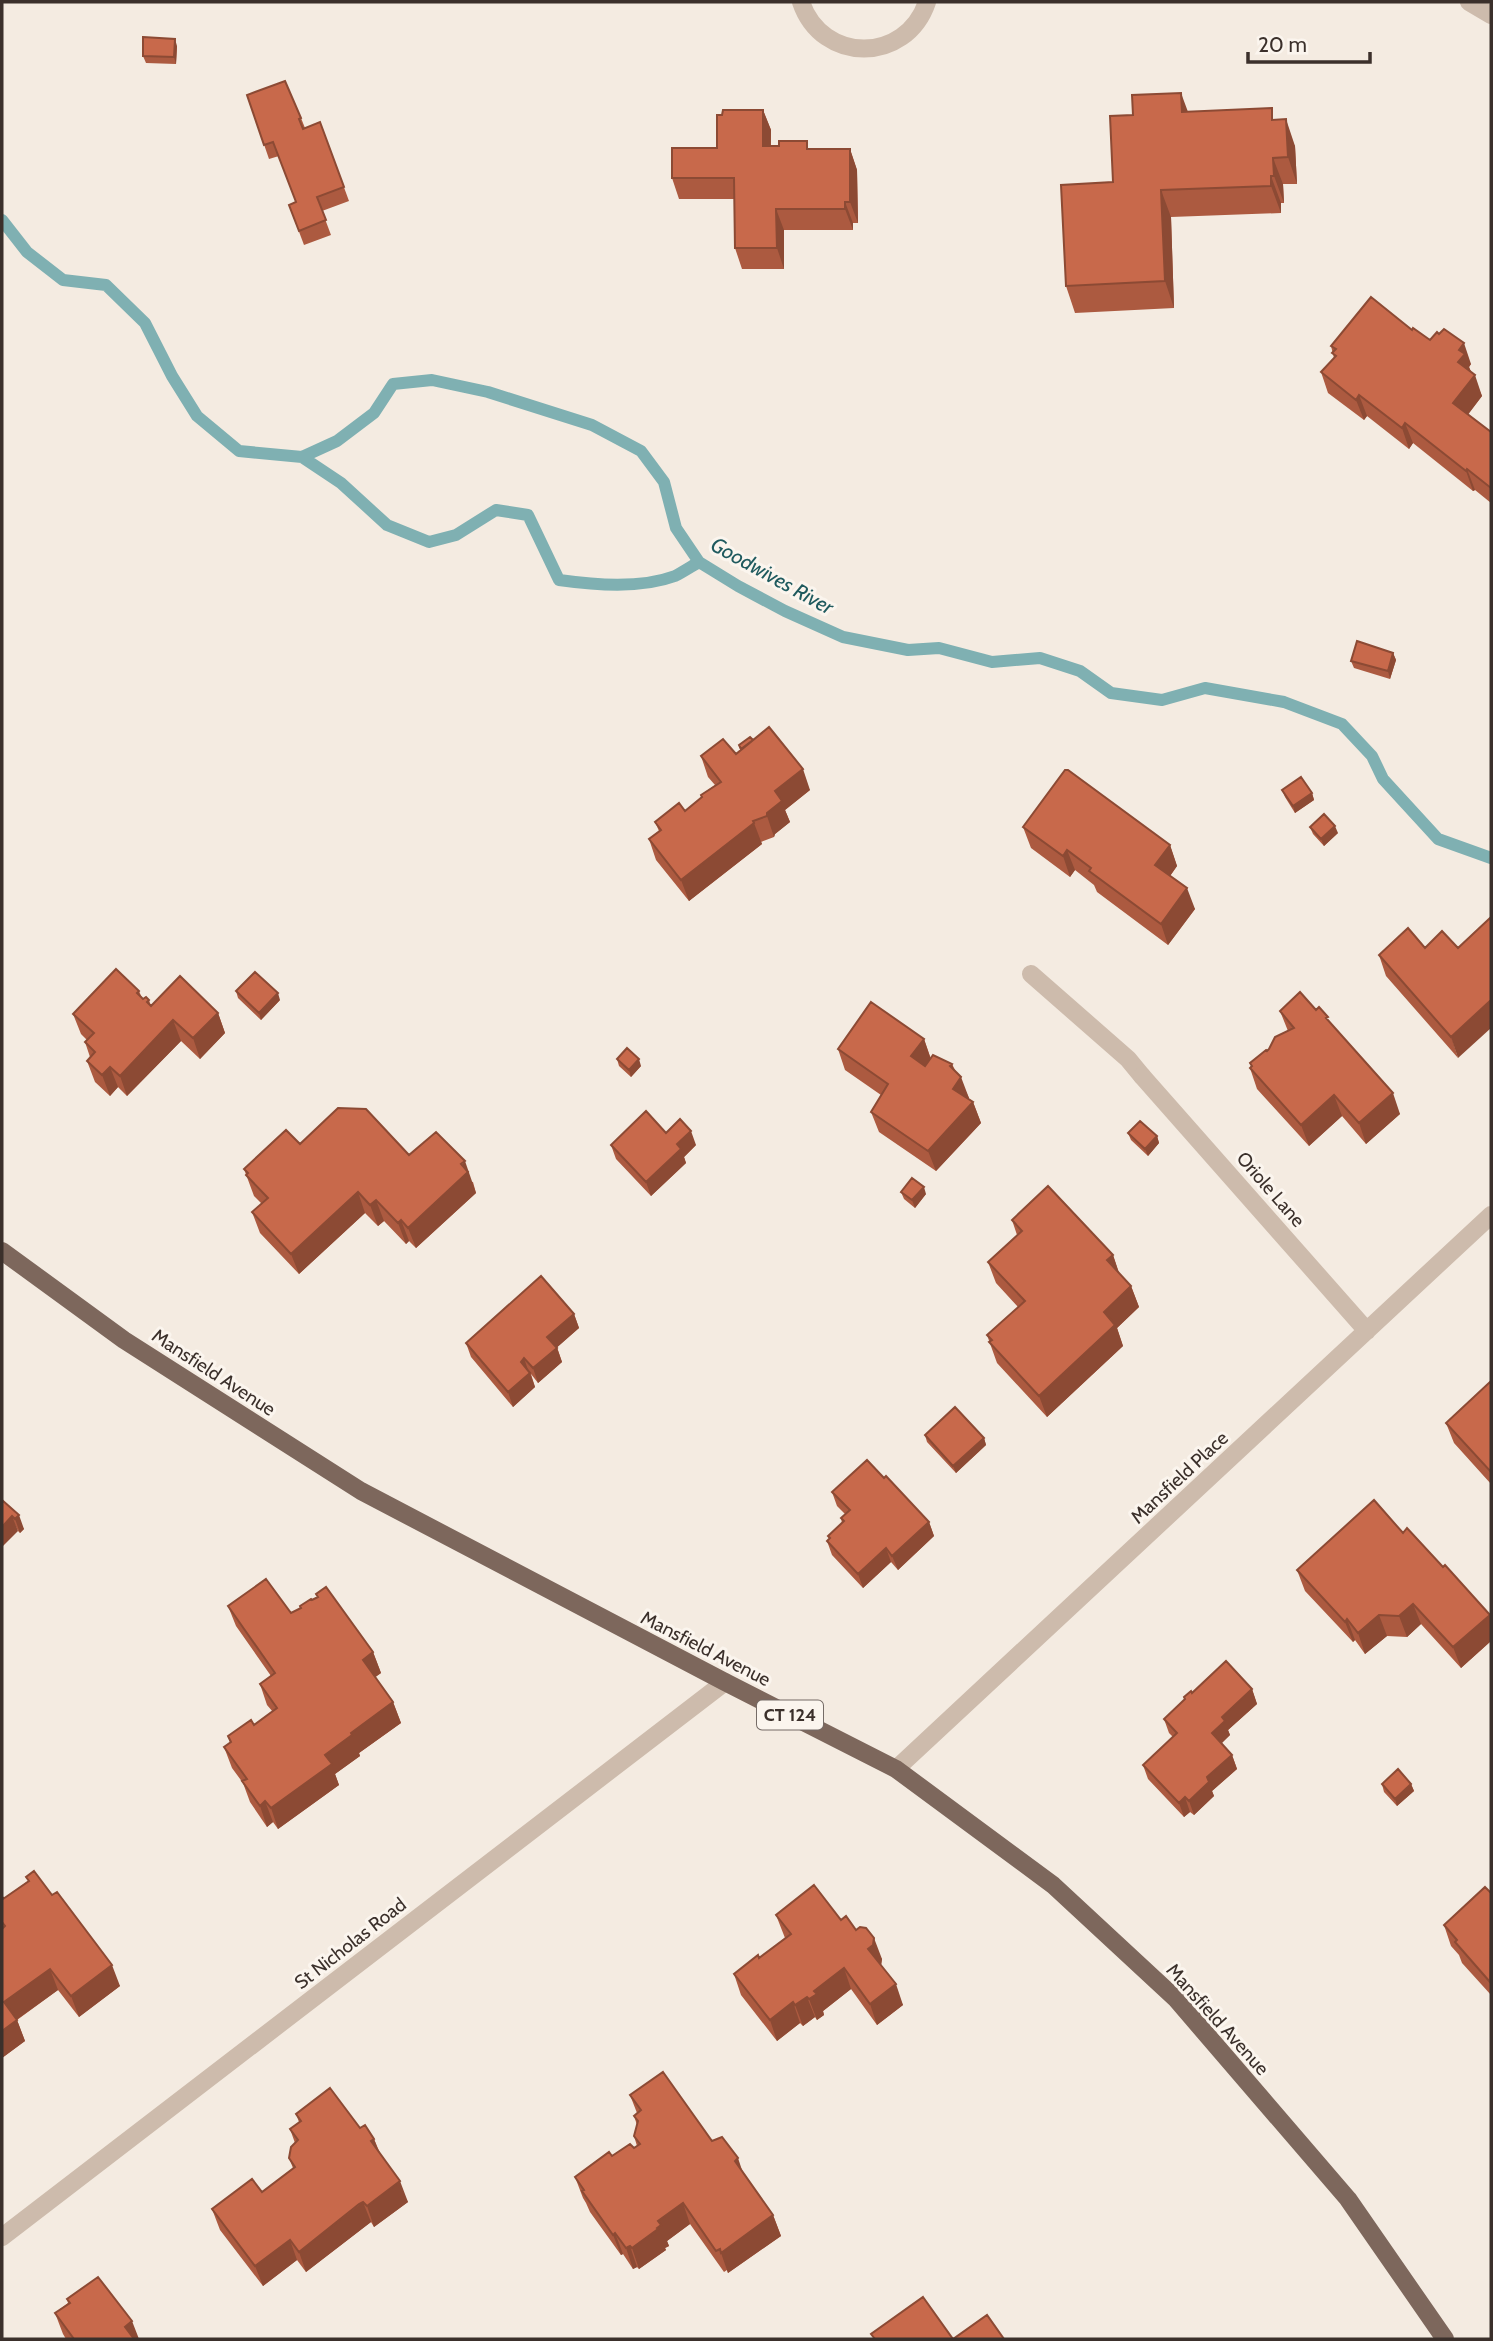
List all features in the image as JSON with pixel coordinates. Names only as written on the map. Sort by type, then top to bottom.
[{"type":"main road","name":"Mansfield Avenue","points":[[2,1251],[124,1340],[361,1491],[896,1769],[1053,1885],[1176,1999],[1348,2199],[1445,2339]]},
{"type":"street","points":[[802,2],[806,15],[820,32],[838,44],[859,49],[881,47],[901,38],[917,23],[927,2]]},
{"type":"street","points":[[1469,2],[1491,15]]},
{"type":"street","name":"Oriole Lane","points":[[1031,974],[1128,1059],[1367,1331]]},
{"type":"street","name":"Mansfield Place","points":[[896,1769],[1491,1215]]},
{"type":"street","name":"St Nicholas Road","points":[[2,2237],[725,1682]]},
{"type":"building","points":[[143,37],[175,39],[174,57],[143,56]]},
{"type":"building","points":[[285,81],[303,129],[320,122],[344,187],[317,197],[326,220],[299,231],[289,205],[296,202],[273,142],[264,145],[247,95]]},
{"type":"building","points":[[1181,93],[1182,112],[1272,108],[1272,120],[1286,119],[1288,157],[1273,158],[1274,176],[1271,176],[1271,186],[1161,190],[1165,281],[1066,286],[1061,185],[1113,182],[1110,116],[1133,115],[1132,95]]},
{"type":"building","points":[[723,110],[763,110],[763,146],[779,146],[779,141],[807,141],[807,149],[850,149],[850,202],[845,202],[845,209],[776,209],[777,248],[735,248],[734,178],[672,178],[672,148],[717,148],[717,115],[722,115]]},
{"type":"building","points":[[1371,297],[1412,330],[1413,328],[1430,340],[1444,329],[1464,343],[1459,350],[1465,354],[1458,362],[1475,375],[1453,403],[1491,432],[1491,488],[1405,423],[1402,428],[1359,395],[1356,400],[1321,372],[1336,356],[1332,353],[1336,349],[1331,346]]},
{"type":"building","points":[[1357,641],[1393,653],[1388,671],[1351,661]]},
{"type":"building","points":[[769,727],[803,769],[775,791],[782,801],[767,813],[767,816],[753,821],[754,823],[681,880],[649,839],[661,830],[655,822],[679,803],[685,811],[702,797],[701,795],[721,782],[701,756],[723,739],[736,754]]},
{"type":"building","points":[[750,737],[753,740],[741,749],[739,745]]},
{"type":"building","points":[[1065,770],[1170,845],[1155,865],[1187,888],[1161,924],[1089,871],[1091,868],[1067,850],[1063,856],[1023,827]]},
{"type":"building","points":[[1301,777],[1312,793],[1293,806],[1282,790]]},
{"type":"building","points":[[1324,814],[1335,826],[1321,839],[1310,827]]},
{"type":"building","points":[[1491,917],[1491,1000],[1451,1037],[1379,955],[1408,928],[1425,948],[1442,931],[1458,948]]},
{"type":"building","points":[[116,969],[139,991],[137,993],[143,999],[146,997],[149,1000],[147,1002],[151,1006],[180,976],[218,1013],[193,1038],[173,1020],[120,1076],[110,1067],[102,1075],[87,1061],[95,1052],[85,1042],[94,1033],[73,1014]]},
{"type":"building","points":[[255,972],[278,993],[259,1013],[236,991]]},
{"type":"building","points":[[1300,992],[1316,1010],[1319,1007],[1393,1093],[1359,1123],[1334,1095],[1301,1125],[1250,1068],[1250,1063],[1269,1049],[1275,1037],[1294,1028],[1280,1011]]},
{"type":"building","points":[[871,1002],[924,1039],[911,1056],[925,1066],[933,1055],[952,1064],[950,1066],[961,1077],[953,1089],[973,1102],[928,1151],[871,1112],[888,1084],[838,1049]]},
{"type":"building","points":[[627,1048],[639,1059],[629,1070],[617,1059]]},
{"type":"building","points":[[338,1108],[366,1109],[409,1155],[436,1132],[465,1161],[461,1164],[468,1172],[408,1228],[401,1220],[398,1223],[376,1200],[370,1205],[358,1192],[291,1254],[252,1212],[268,1198],[246,1175],[248,1173],[244,1169],[286,1130],[300,1144]]},
{"type":"building","points":[[646,1111],[666,1133],[680,1119],[691,1131],[677,1144],[681,1149],[646,1182],[611,1145]]},
{"type":"building","points":[[1140,1121],[1157,1136],[1145,1149],[1128,1133]]},
{"type":"building","points":[[912,1178],[924,1187],[912,1200],[901,1192]]},
{"type":"building","points":[[1048,1186],[1113,1255],[1107,1260],[1131,1286],[1104,1312],[1115,1325],[1039,1396],[989,1342],[992,1340],[987,1335],[1025,1301],[988,1262],[1022,1231],[1012,1220]]},
{"type":"building","points":[[541,1276],[574,1314],[547,1337],[557,1348],[533,1368],[524,1358],[521,1362],[530,1373],[508,1392],[466,1343]]},
{"type":"building","points":[[1491,1381],[1491,1472],[1446,1423]]},
{"type":"building","points":[[955,1407],[984,1438],[953,1466],[925,1435]]},
{"type":"building","points":[[867,1460],[884,1478],[886,1476],[929,1522],[892,1556],[886,1548],[858,1574],[827,1541],[830,1538],[828,1536],[844,1521],[841,1518],[850,1510],[832,1492]]},
{"type":"building","points":[[2,1500],[19,1515],[15,1519],[12,1516],[2,1527]]},
{"type":"building","points":[[1374,1500],[1403,1533],[1407,1528],[1443,1567],[1445,1565],[1490,1615],[1453,1647],[1413,1604],[1399,1616],[1379,1615],[1358,1633],[1297,1570]]},
{"type":"building","points":[[266,1579],[291,1613],[318,1597],[316,1594],[326,1587],[373,1652],[363,1660],[393,1702],[325,1755],[332,1764],[271,1808],[265,1801],[260,1806],[242,1781],[247,1779],[224,1747],[231,1742],[228,1736],[251,1720],[254,1725],[277,1708],[260,1684],[275,1673],[228,1606]]},
{"type":"building","points":[[1226,1661],[1252,1689],[1222,1717],[1225,1721],[1212,1733],[1232,1755],[1207,1777],[1209,1782],[1189,1801],[1185,1797],[1179,1803],[1143,1765],[1177,1733],[1164,1719],[1184,1697],[1191,1691],[1192,1693]]},
{"type":"building","points":[[1398,1769],[1411,1784],[1395,1799],[1382,1784]]},
{"type":"building","points":[[34,1871],[52,1895],[57,1892],[112,1965],[71,1996],[50,1969],[4,2002],[17,2020],[2,2031],[2,1929],[5,1926],[2,1922],[2,1896],[3,1899],[29,1881],[26,1877]]},
{"type":"building","points":[[814,1885],[841,1920],[846,1916],[856,1930],[860,1927],[866,1928],[874,1938],[873,1945],[868,1949],[896,1984],[870,2004],[844,1968],[814,1991],[817,1994],[795,2005],[793,2002],[770,2020],[734,1974],[791,1934],[776,1915]]},
{"type":"building","points":[[1485,1887],[1491,1893],[1490,1982],[1455,1942],[1457,1940],[1444,1925]]},
{"type":"building","points":[[663,2072],[712,2141],[722,2137],[738,2158],[735,2161],[773,2215],[721,2253],[720,2249],[716,2251],[683,2203],[658,2221],[661,2225],[658,2229],[632,2248],[626,2248],[615,2233],[613,2235],[575,2177],[609,2152],[612,2156],[630,2144],[634,2148],[640,2144],[634,2136],[638,2121],[634,2116],[641,2110],[630,2095]]},
{"type":"building","points":[[330,2088],[360,2128],[365,2125],[374,2139],[371,2141],[400,2181],[367,2206],[363,2202],[359,2204],[299,2252],[290,2240],[255,2266],[212,2209],[252,2179],[262,2192],[295,2167],[289,2158],[291,2147],[298,2140],[290,2129],[301,2121],[296,2114]]},
{"type":"building","points":[[98,2277],[132,2321],[125,2327],[134,2339],[74,2339],[55,2313],[70,2303],[67,2299]]},
{"type":"building","points":[[923,2297],[953,2339],[875,2339],[871,2334]]},
{"type":"building","points":[[987,2315],[1004,2339],[953,2339]]},
{"type":"waterway","name":"Goodwives River","points":[[2,220],[27,252],[63,280],[106,285],[145,323],[172,376],[197,416],[239,451],[302,457],[337,441],[374,413],[393,384],[432,380],[488,392],[592,425],[641,451],[664,482],[676,528],[699,562],[785,611],[843,637],[908,650],[939,648],[992,662],[1040,658],[1080,671],[1111,693],[1162,700],[1205,688],[1284,702],[1342,724],[1372,756],[1383,779],[1438,839],[1491,858]]},
{"type":"waterway","points":[[302,457],[341,483],[387,525],[429,542],[456,535],[496,510],[528,515],[559,580],[602,584],[647,583],[675,576],[699,562]]}]
